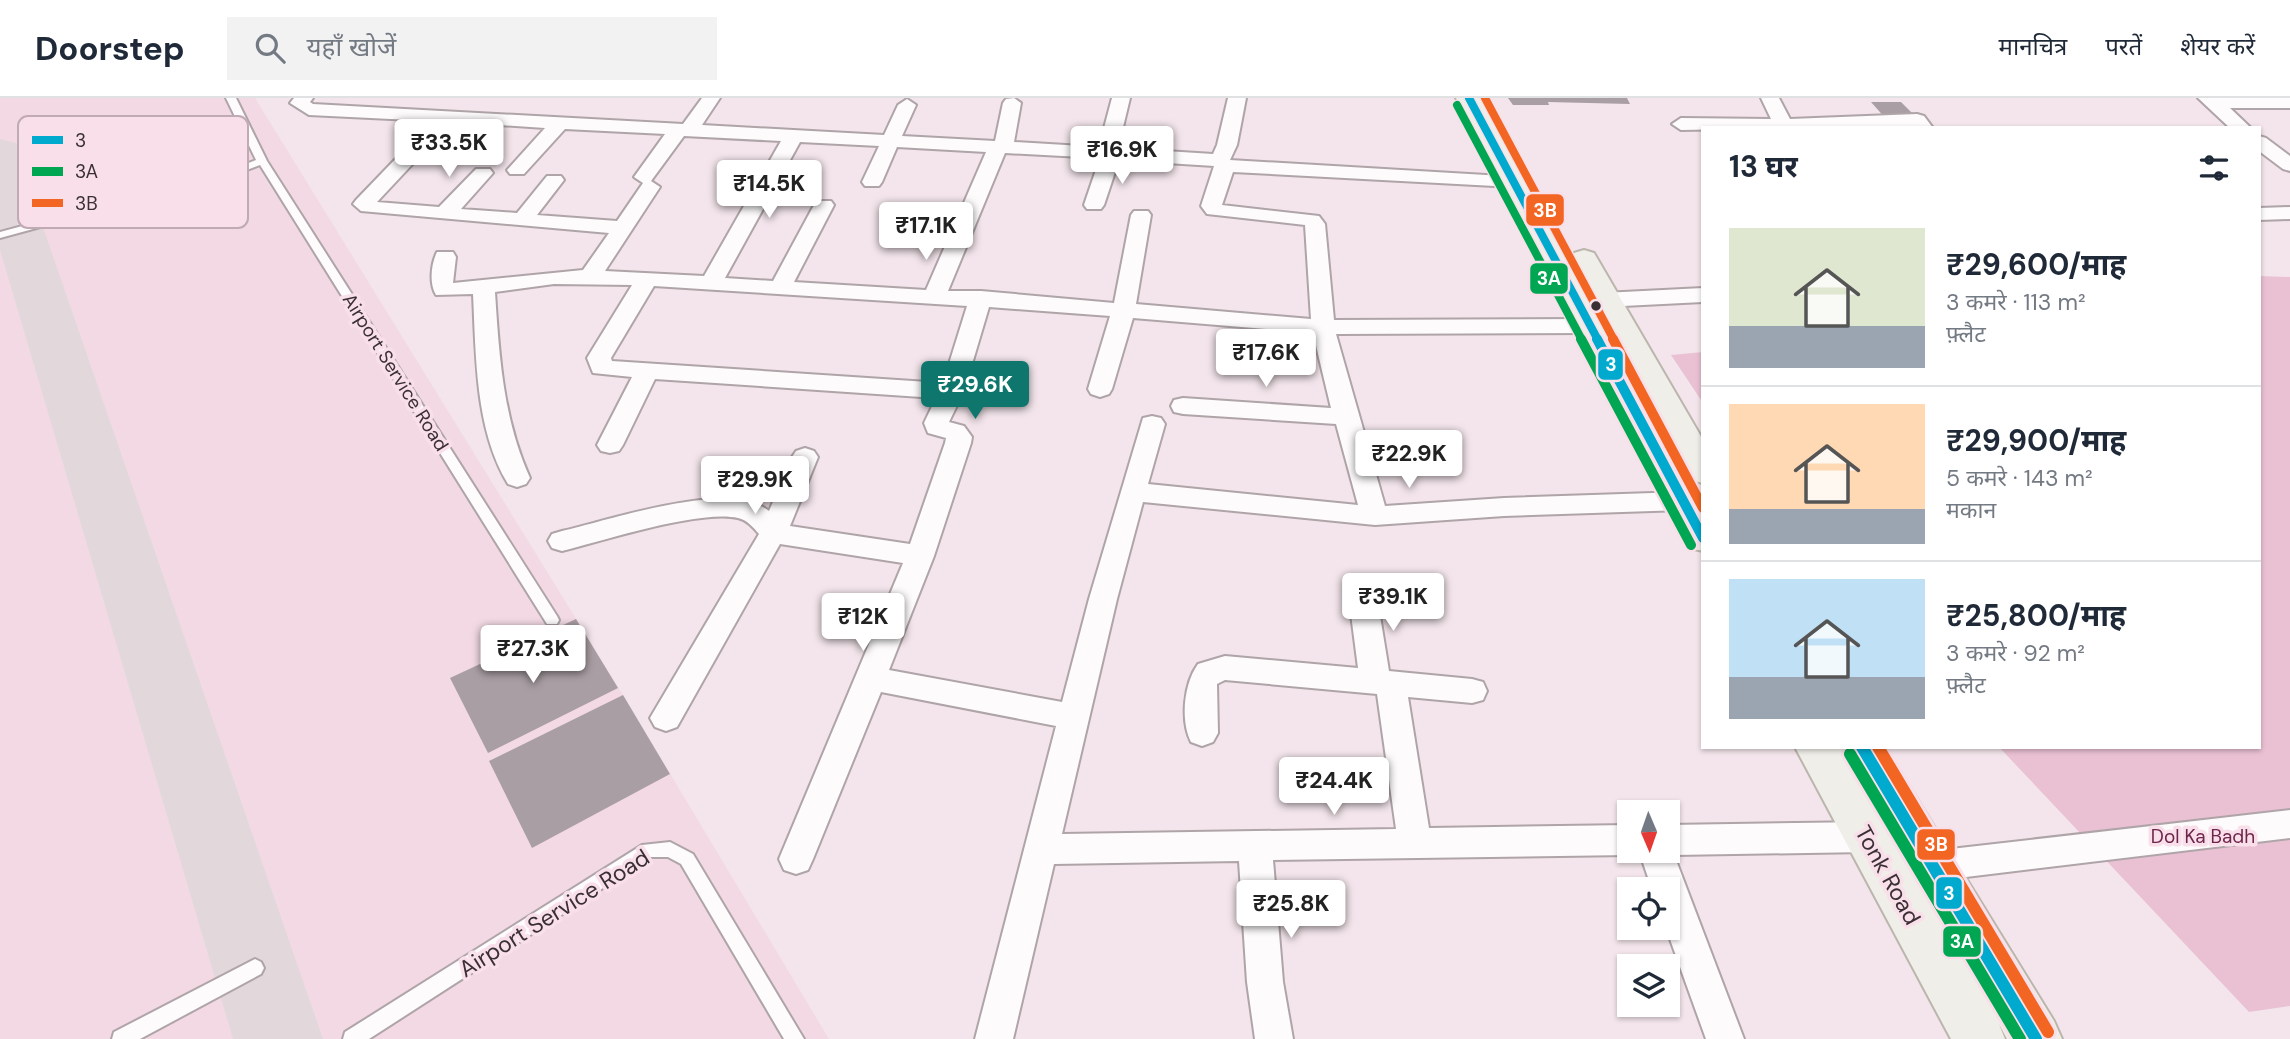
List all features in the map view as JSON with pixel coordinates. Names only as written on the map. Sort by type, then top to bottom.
[{"type":"main road","points":[[1469,98],[1513,181],[1591,309],[1701,468]]},
{"type":"main road","points":[[1494,98],[1591,309],[1701,534]]},
{"type":"main road","name":"Tonk Road","points":[[1818,749],[1979,1039]]},
{"type":"main road","name":"Tonk Road","points":[[1863,749],[2036,1039]]},
{"type":"street","points":[[304,98],[299,103],[309,109],[1109,153],[1222,162],[1298,172],[1513,181]]},
{"type":"street","points":[[379,113],[394,98]]},
{"type":"street","points":[[473,118],[493,98]]},
{"type":"street","points":[[591,275],[623,228],[647,182],[683,130],[712,98]]},
{"type":"street","points":[[1094,205],[1121,98]]},
{"type":"street","points":[[1237,98],[1211,206],[1214,210],[1312,220],[1315,224],[1323,327],[1375,516]]},
{"type":"street","points":[[1770,98],[1785,126]]},
{"type":"street","points":[[2209,100],[2290,102]]},
{"type":"street","points":[[2209,100],[2240,126]]},
{"type":"street","points":[[935,295],[1000,147],[1012,103]]},
{"type":"street","points":[[872,181],[907,105]]},
{"type":"street","points":[[446,117],[363,204],[368,207],[623,228]]},
{"type":"street","points":[[1681,124],[1785,126],[1917,120],[1922,126]]},
{"type":"street","points":[[517,170],[560,122]]},
{"type":"street","points":[[711,284],[793,137]]},
{"type":"street","points":[[2261,145],[2290,147]]},
{"type":"street","points":[[2261,145],[2290,165]]},
{"type":"street","points":[[445,213],[483,173]]},
{"type":"street","points":[[522,220],[554,180]]},
{"type":"street","points":[[780,288],[824,205]]},
{"type":"street","points":[[2261,214],[2290,213]]},
{"type":"street","points":[[1100,389],[1124,309],[1141,215]]},
{"type":"street","points":[[444,257],[444,290],[484,287],[526,278],[591,275],[935,295],[1323,327],[1591,309],[1701,296]]},
{"type":"street","points":[[647,279],[599,358],[601,369],[951,391]]},
{"type":"street","points":[[484,287],[488,351],[499,423],[505,456],[517,478]]},
{"type":"street","points":[[796,859],[920,556],[958,443],[959,437],[955,432],[937,426],[936,423],[951,391],[981,299]]},
{"type":"street","points":[[610,445],[647,371]]},
{"type":"street","points":[[1183,406],[1346,416]]},
{"type":"street","points":[[994,1039],[1073,717],[1152,424]]},
{"type":"street","points":[[666,718],[773,533],[806,457]]},
{"type":"street","points":[[1133,492],[1375,516],[1683,501]]},
{"type":"street","points":[[562,541],[716,506],[743,508],[757,514],[773,533],[920,556]]},
{"type":"street","points":[[1362,591],[1415,843]]},
{"type":"street","points":[[1202,733],[1202,682],[1209,672],[1226,668],[1472,691]]},
{"type":"street","points":[[871,678],[1073,717]]},
{"type":"street","points":[[1933,866],[2290,824]]},
{"type":"street","points":[[1680,840],[1867,837]]},
{"type":"street","points":[[1040,849],[1617,840]]},
{"type":"street","points":[[1255,846],[1265,982],[1274,1039]]},
{"type":"street","points":[[1660,863],[1725,1039]]},
{"type":"lane","name":"Airport Service Road","points":[[232,98],[241,116]]},
{"type":"lane","name":"Airport Service Road","points":[[248,131],[262,160],[552,620]]},
{"type":"lane","points":[[248,166],[262,160]]},
{"type":"lane","points":[[0,235],[26,228]]},
{"type":"lane","name":"Airport Service Road","points":[[352,1039],[648,850],[670,849],[687,859],[795,1039]]},
{"type":"lane","points":[[121,1039],[255,968]]},
{"type":"shaded area","points":[[0,98],[255,98],[623,695],[829,1039],[0,1039]]},
{"type":"green space","name":"Dol Ka Badh","points":[[2261,276],[2290,277],[2290,1006],[2249,1012],[2001,749],[2261,749]]},
{"type":"green space","points":[[1701,352],[1701,400],[1671,355]]},
{"type":"building","points":[[1508,98],[1627,98],[1630,104],[1548,102],[1549,105],[1513,105]]},
{"type":"building","points":[[1871,102],[1901,102],[1918,119],[1887,120]]},
{"type":"building","points":[[576,619],[618,688],[488,753],[450,678]]},
{"type":"building","points":[[623,695],[670,774],[532,848],[489,761]]},
{"type":"taxiway","points":[[0,153],[18,226]]},
{"type":"taxiway","points":[[19,228],[278,1039]]},
{"type":"transit line","name":"3","points":[[1469,98],[1701,534]]},
{"type":"transit line","name":"3B","points":[[1485,98],[1701,504]]},
{"type":"transit line","name":"3A","points":[[1457,105],[1691,545]]},
{"type":"transit line","name":"3","points":[[1863,749],[2036,1039]]},
{"type":"transit line","name":"3B","points":[[1879,749],[2048,1032]]},
{"type":"transit line","name":"3A","points":[[1850,754],[2020,1039]]}]
